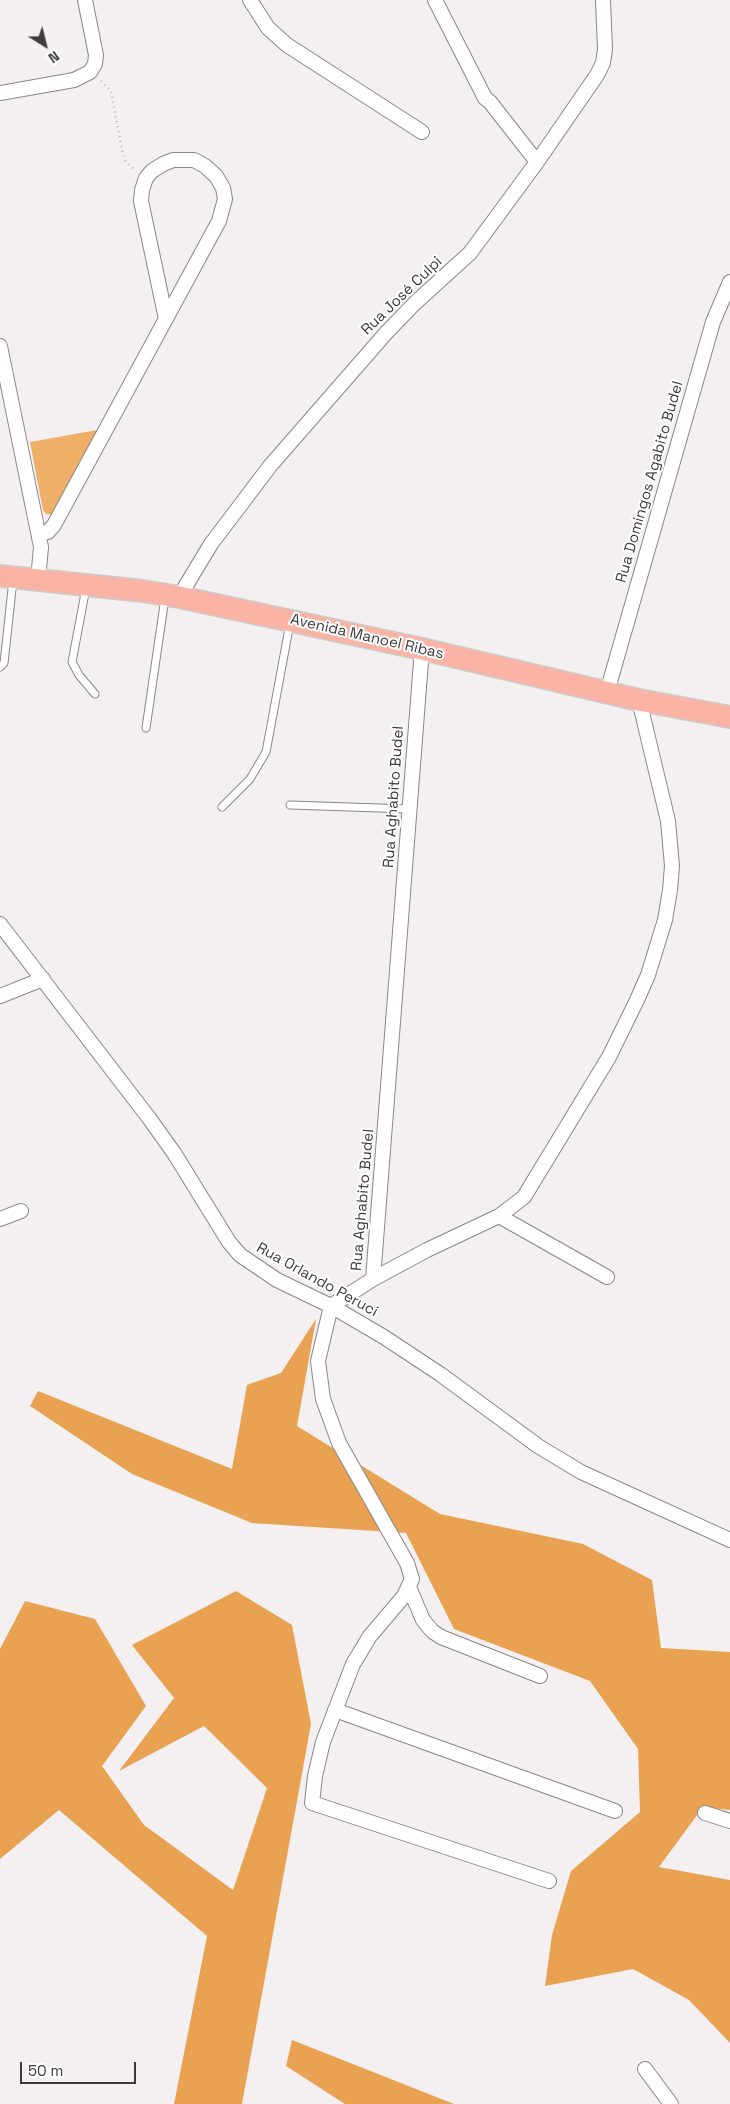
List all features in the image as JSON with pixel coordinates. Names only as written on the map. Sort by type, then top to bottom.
[{"type":"main road","name":"Avenida Manoel Ribas","points":[[6,576],[172,596],[290,620],[639,700],[730,717]]},
{"type":"street","points":[[0,93],[74,80],[90,72],[95,64],[96,55],[85,0]]},
{"type":"street","points":[[250,0],[268,28],[287,45],[422,132]]},
{"type":"street","points":[[435,0],[485,98],[484,106],[494,121],[535,165]]},
{"type":"street","name":"Rua José Culpi","points":[[172,596],[270,466],[386,333],[415,303],[470,254],[535,165],[597,75],[602,63],[605,49],[603,0]]},
{"type":"street","points":[[38,534],[48,532],[54,525],[166,319],[219,221],[225,199],[223,188],[216,176],[205,166],[194,160],[173,160],[152,171],[146,178],[141,201],[166,319]]},
{"type":"street","name":"Rua Domingos Agabito Budel","points":[[607,692],[713,322],[730,282]]},
{"type":"street","points":[[0,346],[41,547],[38,580]]},
{"type":"street","name":"Rua Aghabito Budel","points":[[331,1306],[373,1280],[422,650]]},
{"type":"street","points":[[373,1280],[419,1254],[499,1216],[524,1197],[534,1184],[609,1057],[648,975],[659,939],[670,890],[671,843],[668,821],[639,700]]},
{"type":"street","name":"Rua Orlando Peruci","points":[[0,924],[149,1118],[174,1153],[228,1242],[240,1255],[258,1269],[331,1306],[419,1360],[538,1446],[581,1472],[730,1540]]},
{"type":"street","points":[[0,996],[43,979]]},
{"type":"street","points":[[0,1220],[21,1211]]},
{"type":"street","points":[[499,1216],[607,1277]]},
{"type":"street","points":[[331,1306],[318,1361],[323,1399],[329,1420],[351,1466],[407,1563],[412,1579],[409,1587],[352,1664],[318,1760],[312,1803],[549,1881]]},
{"type":"street","points":[[409,1587],[423,1620],[432,1631],[442,1637],[540,1676]]},
{"type":"street","points":[[335,1710],[615,1811]]},
{"type":"street","points":[[705,1814],[730,1821]]},
{"type":"street","points":[[645,2069],[671,2104]]},
{"type":"lane","points":[[0,666],[4,663],[6,576]]},
{"type":"lane","points":[[86,585],[72,662],[79,675],[95,694]]},
{"type":"lane","points":[[146,728],[172,596]]},
{"type":"lane","points":[[222,807],[250,780],[266,752],[290,620]]},
{"type":"lane","points":[[290,805],[409,809]]},
{"type":"path","points":[[90,72],[111,91],[126,162],[146,178]]},
{"type":"shaded area","points":[[103,429],[55,515],[46,514],[43,510],[30,442]]},
{"type":"shaded area","points":[[316,1319],[297,1426],[440,1514],[583,1544],[652,1580],[661,1648],[730,1652],[730,1810],[703,1807],[659,1867],[730,1880],[730,2043],[689,2000],[633,1969],[545,1986],[552,1935],[571,1871],[640,1812],[638,1749],[590,1681],[454,1629],[406,1533],[252,1523],[132,1474],[30,1406],[38,1391],[232,1469],[247,1385],[281,1373]]},
{"type":"shaded area","points":[[236,1591],[292,1625],[311,1724],[242,2104],[174,2104],[207,1936],[59,1810],[0,1859],[0,1649],[25,1601],[95,1619],[146,1706],[102,1766],[144,1825],[233,1890],[267,1788],[204,1726],[119,1771],[174,1698],[132,1645]]},
{"type":"shaded area","points":[[292,2040],[454,2104],[345,2104],[286,2066]]}]
